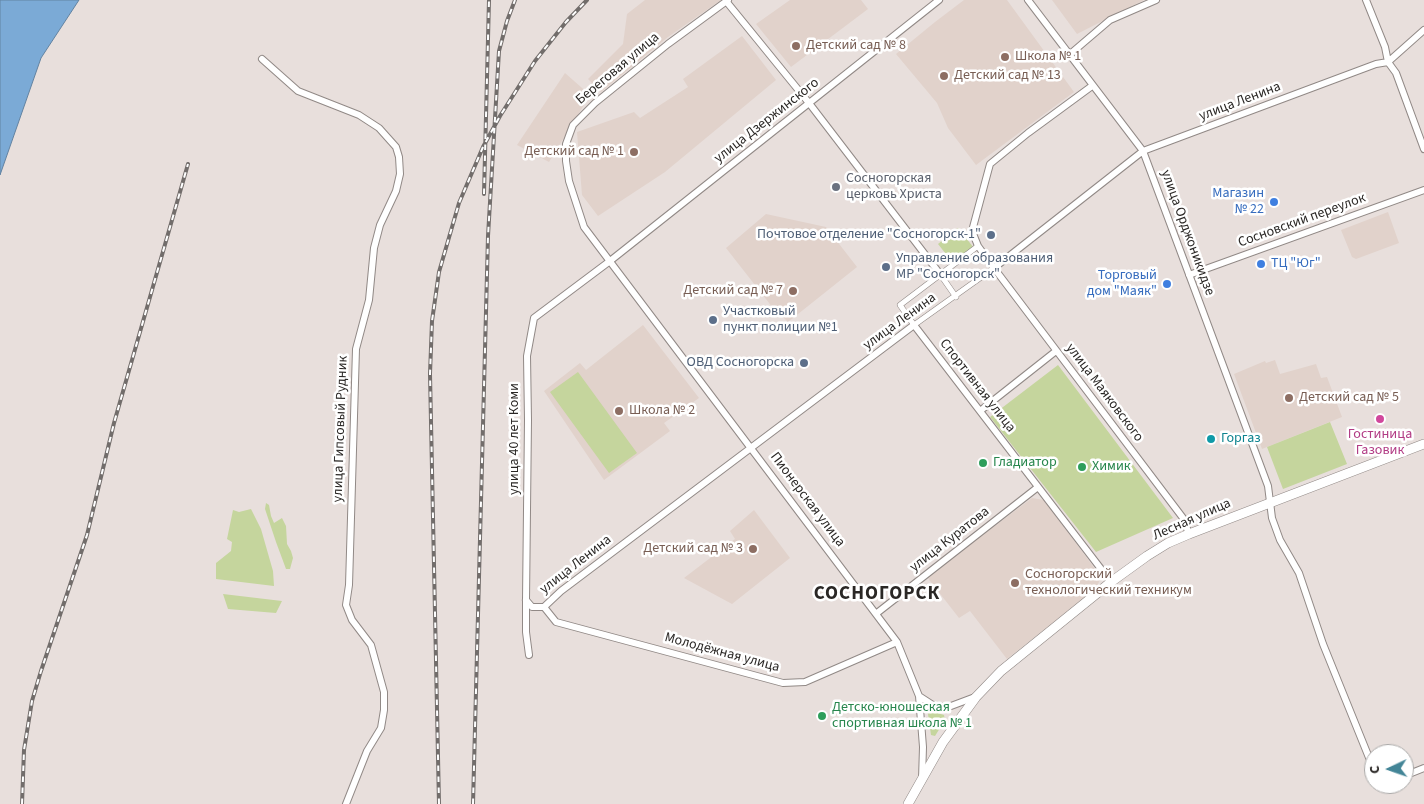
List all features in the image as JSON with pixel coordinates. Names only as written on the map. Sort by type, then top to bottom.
[{"type":"main road","name":"Лесная улица","points":[[908,804],[943,742],[976,697],[1001,671],[1111,582],[1147,556],[1168,543],[1189,534],[1424,444]]},
{"type":"street","name":"улица Дзержинского","points":[[610,261],[939,0]]},
{"type":"street","name":"улица Орджоникидзе","points":[[1028,0],[1143,151],[1268,486],[1272,518],[1277,532],[1299,573],[1323,644],[1364,745]]},
{"type":"street","points":[[1069,55],[1110,20],[1156,0]]},
{"type":"street","points":[[1366,0],[1385,48],[1388,62],[1396,73],[1424,149]]},
{"type":"street","points":[[727,1],[809,103],[956,297]]},
{"type":"street","name":"Береговая улица","points":[[610,261],[584,226],[569,182],[566,144],[573,125],[595,103],[668,44],[712,10],[727,1]]},
{"type":"street","name":"улица Ленина","points":[[544,607],[561,591],[914,325],[956,297],[1143,151],[1376,64],[1388,62],[1424,30]]},
{"type":"street","name":"улица Гипсовый Рудник","points":[[262,59],[298,91],[359,115],[379,128],[396,147],[399,157],[400,174],[396,191],[380,225],[374,248],[368,300],[356,349],[349,585],[346,605],[352,620],[371,644],[384,692],[384,710],[381,728],[367,751],[346,804]]},
{"type":"street","points":[[914,325],[900,305],[978,246],[972,231],[990,164],[1028,133],[1092,86]]},
{"type":"street","name":"Сосновский переулок","points":[[1189,275],[1424,190]]},
{"type":"street","name":"улица Маяковского","points":[[978,246],[1183,518],[1189,534]]},
{"type":"street","name":"Пионерская улица","points":[[610,261],[897,642],[920,696],[923,747],[922,780]]},
{"type":"street","name":"улица 40 лет Коми","points":[[529,655],[526,632],[527,356],[534,318],[610,261]]},
{"type":"street","name":"Спортивная улица","points":[[914,325],[1111,582]]},
{"type":"street","points":[[980,411],[1056,351]]},
{"type":"street","name":"улица Куратова","points":[[877,613],[1038,487]]},
{"type":"street","points":[[526,600],[532,607],[544,607]]},
{"type":"street","name":"Молодёжная улица","points":[[544,607],[556,622],[783,682],[805,682],[897,642]]},
{"type":"street","points":[[920,696],[936,707],[951,706],[976,697]]},
{"type":"shaded area","points":[[645,0],[721,0],[668,37],[601,92],[588,79],[623,44],[627,14]]},
{"type":"shaded area","name":"Детский сад № 8","points":[[790,0],[861,0],[868,9],[791,67],[756,24]]},
{"type":"shaded area","name":"Школа № 1","points":[[964,0],[1007,0],[1074,92],[976,165],[948,128],[937,103],[896,54]]},
{"type":"shaded area","points":[[1052,0],[1144,0],[1077,34]]},
{"type":"shaded area","name":"Детский сад № 1","points":[[742,36],[776,80],[665,172],[598,216],[582,195],[577,132],[634,112],[640,118],[688,87],[683,79]]},
{"type":"shaded area","points":[[565,73],[590,95],[549,162],[517,145]]},
{"type":"shaded area","points":[[1388,212],[1399,243],[1356,259],[1352,257],[1341,230]]},
{"type":"shaded area","name":"Детский сад № 7","points":[[766,214],[826,227],[857,267],[788,322],[782,316],[780,317],[726,248]]},
{"type":"shaded area","name":"Школа № 2","points":[[643,325],[699,398],[664,423],[670,431],[604,480],[544,391],[580,363],[586,370]]},
{"type":"shaded area","name":"Детский сад № 5","points":[[1275,360],[1280,374],[1316,364],[1321,378],[1327,377],[1342,417],[1262,449],[1234,374],[1265,361],[1266,363]]},
{"type":"shaded area","name":"Сосногорский технологический техникум","points":[[1032,498],[1044,500],[1101,577],[1096,589],[1007,659],[970,611],[959,618],[927,577]]},
{"type":"shaded area","name":"Детский сад № 3","points":[[754,510],[790,558],[732,604],[684,578],[735,539],[730,531]]},
{"type":"green space","points":[[958,228],[974,248],[953,263],[938,244]]},
{"type":"green space","name":"Химик","points":[[1058,365],[1173,518],[1096,552],[990,417]]},
{"type":"green space","points":[[578,372],[637,453],[609,473],[550,392]]},
{"type":"green space","points":[[1330,422],[1347,464],[1283,489],[1267,447]]},
{"type":"green space","points":[[266,503],[269,505],[274,523],[282,518],[286,526],[287,544],[293,558],[290,569],[286,569],[276,542],[265,509]]},
{"type":"green space","points":[[251,509],[261,529],[273,571],[274,586],[216,579],[216,563],[231,551],[232,542],[227,539],[233,510],[239,512]]},
{"type":"green space","points":[[223,594],[282,601],[276,613],[228,609]]},
{"type":"green space","points":[[931,711],[944,715],[945,720],[935,736],[931,735],[928,714]]},
{"type":"water","points":[[0,0],[79,0],[41,58],[0,175]]},
{"type":"railway","points":[[484,194],[489,0]]},
{"type":"railway","points":[[473,804],[488,236],[499,51],[515,0]]},
{"type":"railway","points":[[439,804],[430,374],[432,321],[439,272],[459,203],[483,147],[535,61],[566,22],[587,0]]},
{"type":"railway","points":[[22,804],[24,750],[32,701],[87,535],[114,423],[188,164]]},
{"type":"place","name":"Детский сад № 8","points":[[796,46]]},
{"type":"place","name":"Школа № 1","points":[[1005,57]]},
{"type":"place","name":"Детский сад № 13","points":[[944,76]]},
{"type":"place","name":"Детский сад № 1","points":[[634,152]]},
{"type":"place","name":"Сосногорская церковь Христа","points":[[836,187]]},
{"type":"place","name":"Магазин № 22","points":[[1274,202]]},
{"type":"place","name":"Почтовое отделение \"Сосногорск-1\"","points":[[991,235]]},
{"type":"place","name":"ТЦ \"Юг\"","points":[[1261,264]]},
{"type":"place","name":"Управление образования МР \"Сосногорск\"","points":[[886,267]]},
{"type":"place","name":"Торговый дом \"Маяк\"","points":[[1167,284]]},
{"type":"place","name":"Детский сад № 7","points":[[793,291]]},
{"type":"place","name":"Участковый пункт полиции №1","points":[[713,320]]},
{"type":"place","name":"ОВД Сосногорска","points":[[804,363]]},
{"type":"place","name":"Детский сад № 5","points":[[1289,398]]},
{"type":"place","name":"Школа № 2","points":[[619,411]]},
{"type":"place","name":"Гостиница Газовик","points":[[1380,419]]},
{"type":"place","name":"Горгаз","points":[[1211,439]]},
{"type":"place","name":"Гладиатор","points":[[983,463]]},
{"type":"place","name":"Химик","points":[[1082,467]]},
{"type":"place","name":"Детский сад № 3","points":[[753,549]]},
{"type":"place","name":"Сосногорский технологический техникум","points":[[1015,583]]},
{"type":"place","name":"Детско-юношеская спортивная школа № 1","points":[[822,716]]},
{"type":"district","name":"СОСНОГОРСК","points":[[877,595]]}]
